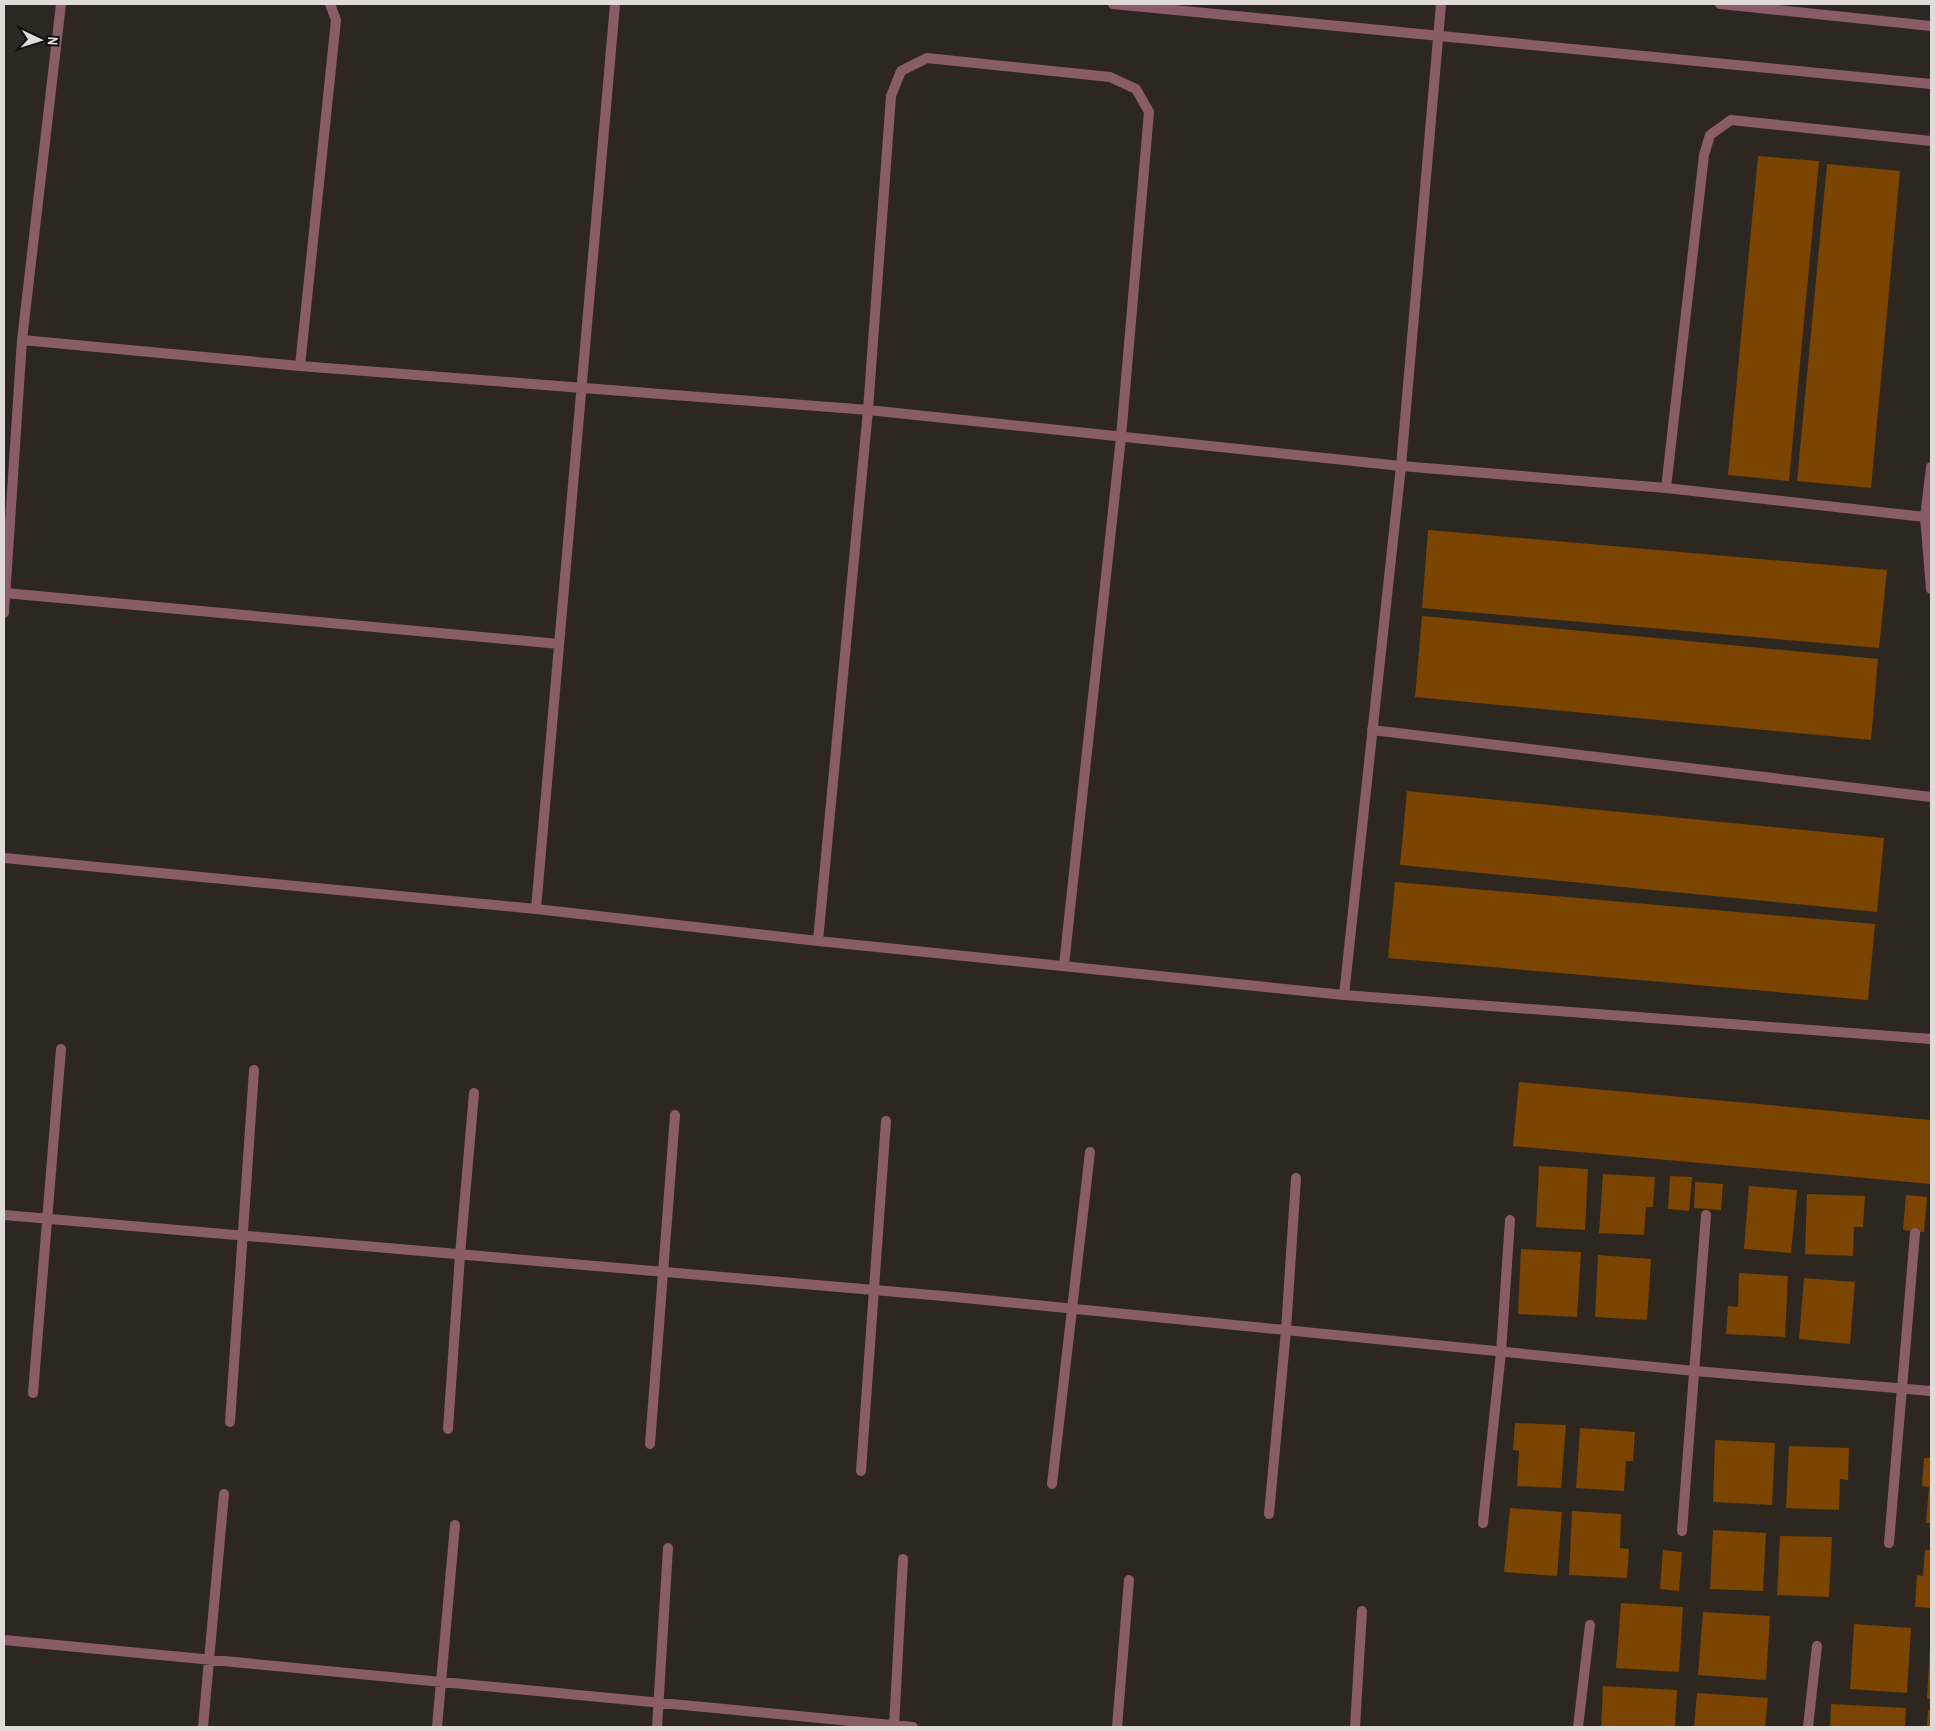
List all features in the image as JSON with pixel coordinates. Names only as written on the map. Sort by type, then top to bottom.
[{"type":"street","points":[[4,613],[22,340],[61,4]]},
{"type":"street","points":[[300,366],[336,20],[330,4]]},
{"type":"street","points":[[536,909],[615,4]]},
{"type":"street","points":[[1113,4],[1931,84]]},
{"type":"street","points":[[1344,995],[1401,466],[1441,4]]},
{"type":"street","points":[[1720,4],[1750,5],[1931,26]]},
{"type":"street","points":[[818,941],[868,410],[891,96],[901,71],[927,58],[1110,77],[1136,89],[1149,112],[1121,437],[1064,965]]},
{"type":"street","points":[[1666,488],[1704,155],[1710,135],[1731,120],[1931,140]]},
{"type":"street","points":[[22,340],[300,366],[868,410],[1401,466],[1666,488],[1925,517]]},
{"type":"street","points":[[1931,467],[1925,517],[1931,589]]},
{"type":"street","points":[[5,593],[559,644]]},
{"type":"street","points":[[1372,730],[1931,797]]},
{"type":"street","points":[[4,858],[536,909],[818,941],[1344,995],[1931,1039]]},
{"type":"street","points":[[33,1393],[61,1049]]},
{"type":"street","points":[[230,1422],[245,1236],[254,1070]]},
{"type":"street","points":[[448,1429],[474,1093]]},
{"type":"street","points":[[650,1444],[675,1115]]},
{"type":"street","points":[[861,1471],[886,1121]]},
{"type":"street","points":[[1052,1484],[1090,1152]]},
{"type":"street","points":[[1269,1514],[1286,1330],[1296,1178]]},
{"type":"street","points":[[4,1215],[1072,1308],[1695,1371],[1931,1391]]},
{"type":"street","points":[[1682,1531],[1706,1215]]},
{"type":"street","points":[[1483,1523],[1501,1352],[1510,1220]]},
{"type":"street","points":[[1889,1543],[1915,1233]]},
{"type":"street","points":[[203,1727],[224,1494]]},
{"type":"street","points":[[437,1727],[455,1525]]},
{"type":"street","points":[[657,1727],[668,1548]]},
{"type":"street","points":[[894,1726],[903,1559]]},
{"type":"street","points":[[1117,1727],[1129,1580]]},
{"type":"street","points":[[1355,1727],[1362,1611]]},
{"type":"street","points":[[1578,1727],[1590,1625]]},
{"type":"street","points":[[4,1640],[913,1727]]},
{"type":"street","points":[[1808,1727],[1817,1646]]},
{"type":"building","points":[[1758,156],[1819,161],[1789,481],[1728,475]]},
{"type":"building","points":[[1827,164],[1900,171],[1871,488],[1797,481]]},
{"type":"building","points":[[1428,530],[1887,570],[1879,648],[1422,608]]},
{"type":"building","points":[[1422,616],[1878,659],[1871,740],[1415,697]]},
{"type":"building","points":[[1407,791],[1884,838],[1877,912],[1400,865]]},
{"type":"building","points":[[1395,882],[1875,924],[1868,1000],[1388,958]]},
{"type":"building","points":[[1519,1082],[1931,1120],[1931,1184],[1513,1146]]},
{"type":"building","points":[[1539,1166],[1588,1169],[1585,1230],[1536,1227]]},
{"type":"building","points":[[1603,1174],[1655,1177],[1653,1207],[1646,1207],[1644,1235],[1599,1233]]},
{"type":"building","points":[[1670,1176],[1692,1177],[1689,1211],[1668,1209]]},
{"type":"building","points":[[1695,1182],[1723,1184],[1721,1210],[1694,1208]]},
{"type":"building","points":[[1749,1186],[1797,1190],[1791,1253],[1744,1249]]},
{"type":"building","points":[[1807,1194],[1865,1196],[1863,1227],[1854,1227],[1853,1256],[1805,1254]]},
{"type":"building","points":[[1906,1195],[1927,1197],[1924,1232],[1903,1230]]},
{"type":"building","points":[[1521,1249],[1581,1252],[1577,1317],[1518,1314]]},
{"type":"building","points":[[1598,1255],[1651,1259],[1647,1320],[1595,1317]]},
{"type":"building","points":[[1739,1273],[1788,1276],[1785,1337],[1726,1334],[1728,1306],[1738,1307]]},
{"type":"building","points":[[1804,1278],[1855,1282],[1850,1344],[1799,1339]]},
{"type":"building","points":[[1515,1423],[1566,1425],[1561,1488],[1517,1486],[1519,1451],[1513,1450]]},
{"type":"building","points":[[1580,1428],[1635,1432],[1633,1461],[1626,1461],[1624,1491],[1576,1488]]},
{"type":"building","points":[[1715,1440],[1775,1443],[1772,1505],[1713,1502]]},
{"type":"building","points":[[1789,1446],[1849,1448],[1848,1480],[1840,1479],[1839,1510],[1786,1508]]},
{"type":"building","points":[[1924,1458],[1931,1458],[1931,1523],[1926,1523],[1929,1487],[1922,1486]]},
{"type":"building","points":[[1510,1508],[1562,1512],[1557,1576],[1504,1572]]},
{"type":"building","points":[[1572,1511],[1621,1514],[1620,1548],[1629,1549],[1627,1578],[1569,1575]]},
{"type":"building","points":[[1713,1530],[1766,1533],[1763,1591],[1710,1589]]},
{"type":"building","points":[[1780,1536],[1832,1537],[1829,1597],[1777,1595]]},
{"type":"building","points":[[1663,1550],[1682,1552],[1679,1591],[1660,1589]]},
{"type":"building","points":[[1925,1550],[1931,1550],[1931,1608],[1915,1607],[1917,1575],[1923,1576]]},
{"type":"building","points":[[1621,1603],[1683,1607],[1679,1672],[1616,1668]]},
{"type":"building","points":[[1703,1612],[1770,1616],[1766,1680],[1698,1675]]},
{"type":"building","points":[[1854,1624],[1911,1628],[1907,1693],[1850,1689]]},
{"type":"building","points":[[1930,1645],[1931,1699],[1927,1699]]},
{"type":"building","points":[[1603,1686],[1677,1690],[1675,1727],[1601,1727]]},
{"type":"building","points":[[1697,1693],[1768,1698],[1765,1727],[1694,1727]]},
{"type":"building","points":[[1831,1704],[1906,1708],[1905,1727],[1830,1727]]},
{"type":"building","points":[[1928,1710],[1931,1711],[1931,1727],[1927,1727]]}]
